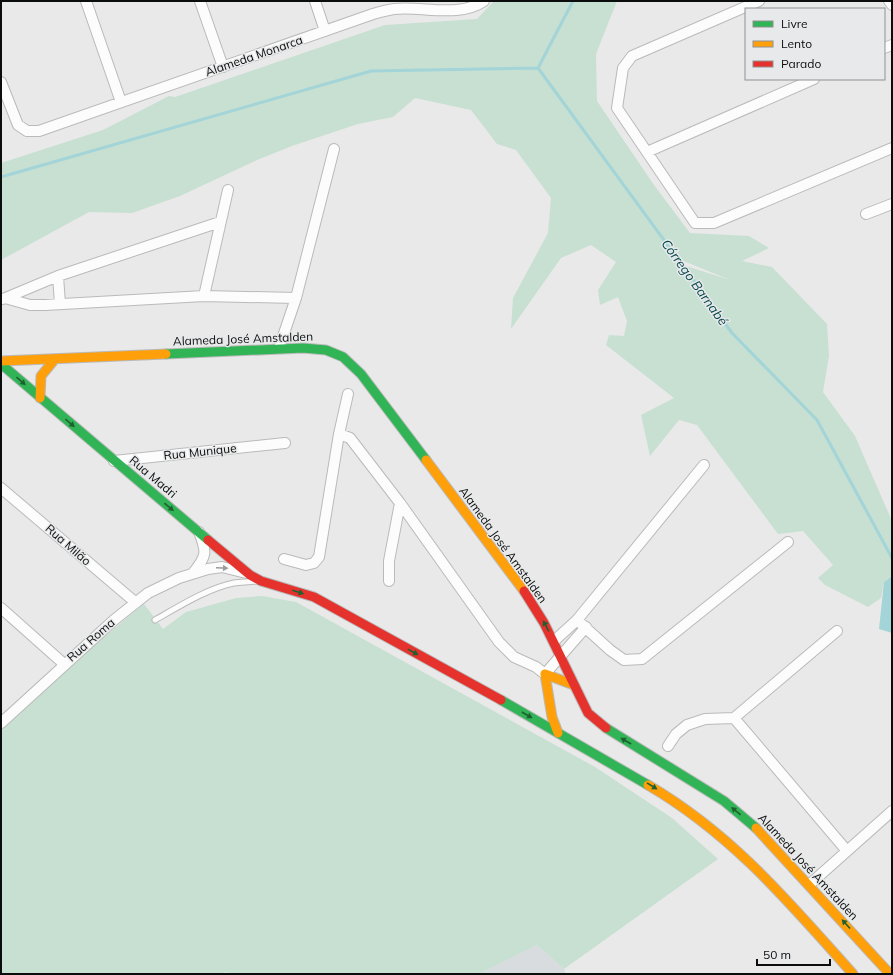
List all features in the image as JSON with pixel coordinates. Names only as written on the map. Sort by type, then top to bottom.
[{"type":"street","points":[[86,1],[121,102]]},
{"type":"street","points":[[200,1],[223,66]]},
{"type":"street","points":[[315,1],[325,30]]},
{"type":"street","name":"Alameda Monarca","points":[[1,82],[18,125],[27,131],[39,131],[373,14],[394,9],[423,5],[461,9],[476,6],[484,1]]},
{"type":"street","points":[[759,1],[632,56],[623,68],[617,108],[695,223],[714,223],[892,148]]},
{"type":"street","points":[[889,1],[892,5]]},
{"type":"street","points":[[647,152],[812,80]]},
{"type":"street","points":[[279,348],[296,298],[334,149]]},
{"type":"street","points":[[204,296],[228,190]]},
{"type":"street","points":[[866,214],[892,204]]},
{"type":"street","points":[[3,299],[58,276],[220,222]]},
{"type":"street","points":[[58,276],[60,304]]},
{"type":"street","points":[[3,299],[30,305],[204,296],[296,298]]},
{"type":"street","name":"Alameda José Amstalden","points":[[1,361],[279,348],[326,350],[343,357],[361,374],[520,585],[554,641],[588,713],[610,732],[724,802],[760,831],[810,884],[890,974]]},
{"type":"street","points":[[40,398],[39,377],[44,368],[55,359]]},
{"type":"street","name":"Rua Madri","points":[[1,364],[250,575]]},
{"type":"street","points":[[284,559],[306,565],[314,564],[319,557],[339,434],[348,394]]},
{"type":"street","points":[[339,434],[350,438],[400,503],[499,642],[514,657],[536,667],[545,674],[574,685]]},
{"type":"street","name":"Rua Munique","points":[[114,461],[285,443]]},
{"type":"street","points":[[554,641],[577,620],[704,465]]},
{"type":"street","name":"Rua Milão","points":[[1,488],[135,602]]},
{"type":"street","points":[[389,580],[388,561],[400,503]]},
{"type":"street","points":[[193,573],[201,563],[205,554],[199,532]]},
{"type":"street","points":[[577,620],[610,650],[624,660],[642,659],[788,542]]},
{"type":"street","name":"Rua Roma","points":[[1,723],[64,664],[135,602],[162,585],[193,573],[222,567],[250,575]]},
{"type":"street","points":[[250,575],[261,581],[314,597],[485,691],[675,801],[735,848],[772,883],[853,974]]},
{"type":"street","points":[[1,608],[64,664]]},
{"type":"street","points":[[558,733],[552,717],[545,674],[586,627]]},
{"type":"street","points":[[668,746],[676,734],[687,725],[705,719],[734,718],[837,631]]},
{"type":"street","points":[[734,718],[846,851]]},
{"type":"street","points":[[810,884],[892,811]]},
{"type":"lane","points":[[155,620],[193,599],[225,586],[234,583],[261,581]]},
{"type":"shaded area","points":[[537,945],[564,969],[566,974],[479,974]]},
{"type":"green space","points":[[494,1],[617,1],[596,54],[597,101],[654,185],[690,233],[749,236],[769,248],[742,261],[772,267],[827,324],[829,356],[823,392],[855,436],[892,521],[892,576],[884,582],[881,598],[868,607],[825,585],[818,578],[833,565],[803,531],[778,534],[697,425],[679,420],[650,456],[641,415],[674,398],[606,345],[609,335],[624,336],[627,321],[618,297],[600,305],[598,290],[616,262],[591,245],[561,258],[511,329],[513,298],[548,233],[551,198],[516,150],[497,144],[471,110],[415,98],[393,117],[358,124],[292,146],[257,160],[180,196],[132,213],[89,212],[1,260],[1,163],[103,130],[169,96],[175,97],[385,25],[477,19]],"holes":[[[669,255],[730,280],[686,266]]]},
{"type":"green space","points":[[262,596],[296,602],[595,767],[672,818],[718,859],[564,969],[537,945],[479,974],[232,974],[225,972],[224,974],[1,974],[1,731],[93,646],[144,604],[163,629],[186,612],[236,598]]},
{"type":"water","points":[[892,576],[892,633],[879,629],[884,582]]},
{"type":"waterway","name":"Córrego Barnabé","points":[[573,1],[538,68],[732,333],[817,420],[892,558]]},
{"type":"waterway","points":[[1,177],[371,71],[538,68]]},
{"type":"traffic: fast","points":[[166,354],[303,348],[326,350],[343,357],[361,374],[426,460]]},
{"type":"traffic: fast","points":[[1,364],[208,540]]},
{"type":"traffic: fast","points":[[501,700],[648,785]]},
{"type":"traffic: fast","points":[[606,728],[724,801],[756,828]]},
{"type":"traffic: slow","points":[[1,361],[166,354]]},
{"type":"traffic: slow","points":[[40,398],[41,376],[55,359]]},
{"type":"traffic: slow","points":[[426,460],[524,591]]},
{"type":"traffic: slow","points":[[558,733],[552,717],[545,674],[574,685]]},
{"type":"traffic: slow","points":[[648,785],[678,804],[733,847],[782,895],[853,974]]},
{"type":"traffic: slow","points":[[756,828],[890,974]]},
{"type":"traffic: jam","points":[[208,540],[250,575],[261,581],[314,597],[501,700]]},
{"type":"traffic: jam","points":[[524,591],[544,623],[588,713],[606,728]]}]
